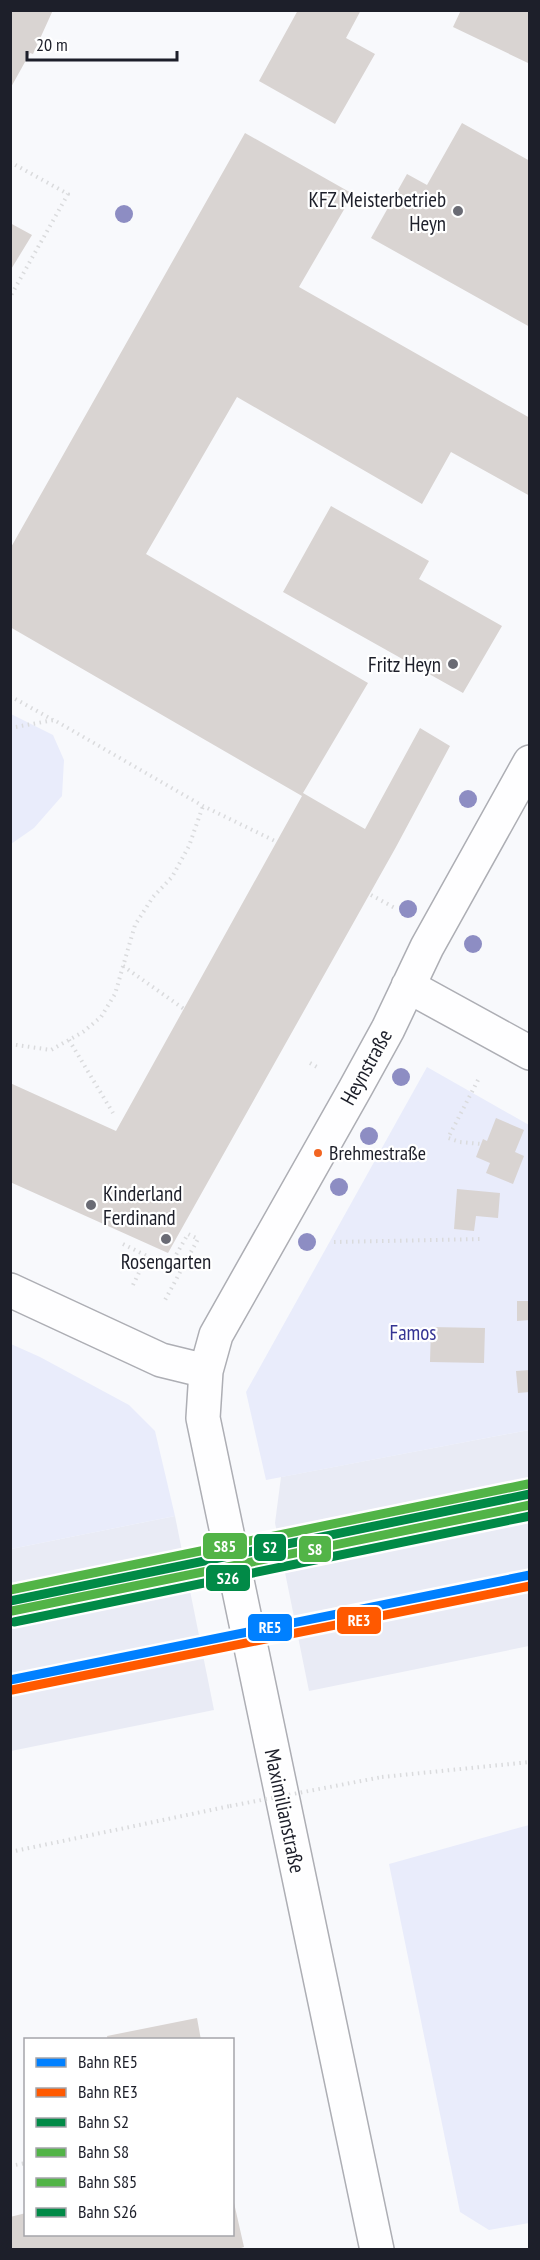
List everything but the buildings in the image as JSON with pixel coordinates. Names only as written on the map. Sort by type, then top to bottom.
[{"type":"street","name":"Heynstraße","points":[[206,1371],[216,1335],[388,1029],[427,947],[530,762]]},
{"type":"street","points":[[408,986],[530,1053]]},
{"type":"street","points":[[10,1290],[161,1360],[206,1371]]},
{"type":"street","name":"Maximilianstraße","points":[[206,1371],[203,1418],[377,2250]]},
{"type":"path","points":[[10,162],[68,194],[10,297]]},
{"type":"path","points":[[10,696],[203,806],[277,842]]},
{"type":"path","points":[[10,728],[54,720]]},
{"type":"path","points":[[10,1044],[51,1050],[83,1032],[100,1017],[115,994],[135,925],[153,897],[172,877],[189,846],[203,806]]},
{"type":"path","points":[[371,895],[395,908]]},
{"type":"path","points":[[123,966],[184,1009]]},
{"type":"path","points":[[69,1040],[113,1113]]},
{"type":"path","points":[[478,1080],[448,1138],[481,1144]]},
{"type":"path","points":[[123,1244],[170,1267],[188,1234],[198,1239],[165,1300]]},
{"type":"path","points":[[334,1242],[483,1239]]},
{"type":"path","points":[[133,1285],[147,1256]]},
{"type":"path","points":[[10,1852],[382,1777],[530,1762]]},
{"type":"shaded area","points":[[529,1430],[529,1646],[309,1691],[275,1523],[281,1477]]},
{"type":"shaded area","points":[[175,1516],[214,1710],[11,1751],[11,1549]]},
{"type":"green space","points":[[11,714],[53,735],[64,760],[62,796],[34,828],[11,844]]},
{"type":"green space","name":"Famos","points":[[427,1067],[529,1125],[529,1430],[266,1480],[246,1392]]},
{"type":"green space","points":[[11,1344],[129,1405],[155,1431],[175,1516],[11,1549]]},
{"type":"green space","points":[[529,1825],[529,2223],[489,2230],[460,2212],[389,1864]]},
{"type":"rail line","name":"S85","points":[[10,1590],[528,1484]]},
{"type":"rail line","name":"S2","points":[[10,1601],[530,1494]]},
{"type":"rail line","name":"S8","points":[[12,1611],[530,1505]]},
{"type":"rail line","name":"S26","points":[[14,1622],[530,1516]]},
{"type":"rail line","name":"RE5","points":[[10,1680],[530,1575]]},
{"type":"rail line","name":"RE3","points":[[12,1690],[530,1586]]},
{"type":"place","name":"KFZ Meisterbetrieb Heyn","points":[[458,211]]},
{"type":"place","name":"Fritz Heyn","points":[[453,664]]},
{"type":"place","name":"Brehmestraße","points":[[318,1153]]},
{"type":"place","name":"Kinderland Ferdinand","points":[[91,1205]]},
{"type":"place","name":"Rosengarten","points":[[166,1239]]}]
